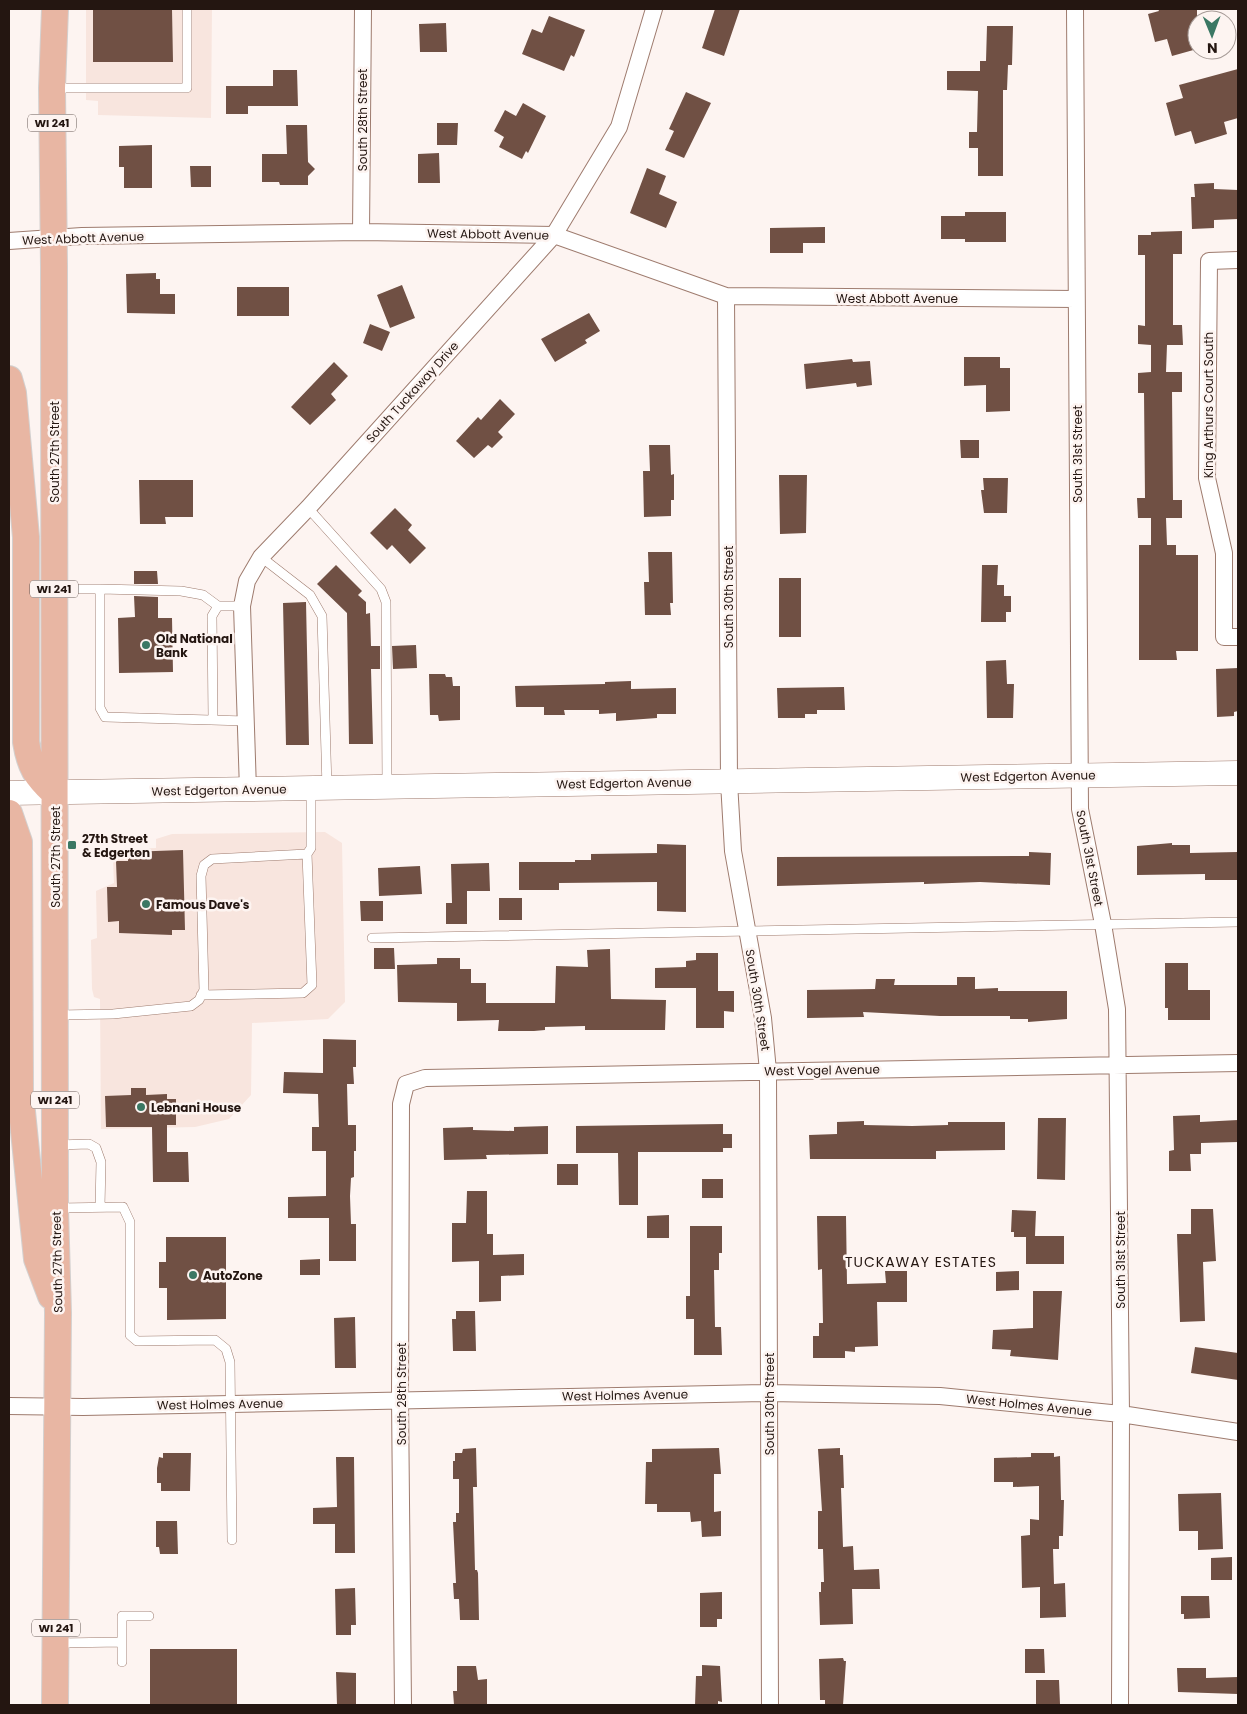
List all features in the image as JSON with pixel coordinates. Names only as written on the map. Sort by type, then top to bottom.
[{"type":"main road","name":"South 27th Street","points":[[55,9],[52,88],[54,238],[55,1208],[58,1313],[55,1705]]},
{"type":"main road","points":[[9,379],[13,393],[26,537],[26,742],[29,758],[37,778],[54,793]]},
{"type":"main road","points":[[9,813],[19,842],[20,1092],[37,1259],[58,1313]]},
{"type":"street","name":"South 28th Street","points":[[361,232],[363,9]]},
{"type":"street","name":"South Tuckaway Drive","points":[[248,790],[242,606],[247,581],[261,556],[308,508],[554,235],[619,128],[654,9]]},
{"type":"street","name":"South 31st Street","points":[[1074,9],[1080,809],[1103,924],[1117,1009],[1121,1414],[1120,1705]]},
{"type":"street","name":"West Abbott Avenue","points":[[9,241],[54,238],[361,232],[554,235],[726,296],[1076,299]]},
{"type":"street","name":"King Arthurs Court South","points":[[1231,637],[1224,553],[1207,478],[1209,260],[1238,260]]},
{"type":"street","name":"South 30th Street","points":[[726,296],[729,782],[733,851],[763,1018],[768,1071],[770,1705]]},
{"type":"street","name":"West Edgerton Avenue","points":[[9,794],[1238,773]]},
{"type":"street","name":"West Vogel Avenue","points":[[406,1084],[425,1078],[1238,1063]]},
{"type":"street","name":"South 28th Street","points":[[403,1705],[400,1399],[401,1104],[406,1084]]},
{"type":"street","name":"West Holmes Avenue","points":[[9,1406],[57,1407],[769,1393],[940,1396],[1121,1414],[1238,1432]]},
{"type":"lane","points":[[52,88],[186,88],[187,9]]},
{"type":"lane","points":[[308,508],[381,589],[386,602],[387,788]]},
{"type":"lane","points":[[202,995],[303,993],[312,985],[307,854],[311,848],[319,788],[322,616],[310,595],[261,556]]},
{"type":"lane","points":[[54,589],[181,590],[203,595],[218,606],[242,606]]},
{"type":"lane","points":[[100,589],[100,708],[105,717],[246,721]]},
{"type":"lane","points":[[213,720],[212,616],[218,606]]},
{"type":"lane","points":[[55,1015],[113,1014],[191,1006],[202,995],[204,990],[201,876],[204,865],[212,858],[307,854]]},
{"type":"lane","points":[[372,938],[1238,922]]},
{"type":"lane","points":[[56,1145],[89,1144],[96,1148],[101,1162],[100,1207]]},
{"type":"lane","points":[[55,1208],[123,1206],[130,1222],[130,1335],[137,1341],[216,1340],[226,1349],[230,1362],[232,1540]]},
{"type":"lane","points":[[122,1662],[122,1616],[149,1616]]},
{"type":"lane","points":[[56,1643],[122,1642]]},
{"type":"shaded area","points":[[86,9],[212,9],[211,118],[98,115],[98,101],[86,100]]},
{"type":"shaded area","points":[[325,832],[342,843],[345,1002],[328,1019],[252,1023],[251,1095],[229,1119],[195,1127],[101,1129],[100,999],[94,997],[92,989],[91,940],[97,938],[96,891],[114,883],[113,860],[117,854],[125,849],[156,848],[156,839],[172,834]]},
{"type":"building","points":[[93,9],[172,9],[173,62],[93,62]]},
{"type":"building","points":[[715,9],[740,9],[724,56],[702,48]]},
{"type":"building","points":[[1158,9],[1197,9],[1187,10],[1187,52],[1172,56],[1167,39],[1155,42],[1148,14],[1159,11]]},
{"type":"building","points":[[549,16],[585,30],[574,57],[571,55],[564,71],[522,54],[532,29],[542,33]]},
{"type":"building","points":[[446,23],[447,52],[420,52],[419,24]]},
{"type":"building","points":[[987,26],[1013,26],[1012,65],[1008,65],[1007,90],[1003,90],[1003,176],[978,176],[978,148],[969,148],[969,132],[977,132],[978,91],[947,90],[947,71],[980,71],[980,61],[986,61]]},
{"type":"building","points":[[1238,69],[1238,118],[1224,122],[1227,134],[1195,144],[1191,131],[1175,136],[1166,103],[1183,98],[1179,85]]},
{"type":"building","points":[[273,70],[297,70],[298,106],[248,106],[248,114],[226,114],[226,86],[273,86]]},
{"type":"building","points":[[686,92],[711,103],[684,158],[665,150],[674,131],[669,129]]},
{"type":"building","points":[[523,103],[546,116],[528,153],[526,151],[522,159],[499,147],[504,137],[494,131],[505,110],[516,116]]},
{"type":"building","points":[[437,123],[458,123],[457,145],[437,145]]},
{"type":"building","points":[[286,125],[307,125],[308,162],[315,169],[308,176],[308,185],[280,185],[279,182],[262,182],[262,154],[287,154]]},
{"type":"building","points":[[152,145],[152,188],[124,188],[124,167],[119,167],[119,146]]},
{"type":"building","points":[[439,153],[440,183],[418,183],[418,154]]},
{"type":"building","points":[[190,166],[211,166],[211,187],[191,187]]},
{"type":"building","points":[[647,168],[666,176],[659,194],[677,202],[666,228],[630,213]]},
{"type":"building","points":[[1214,183],[1214,189],[1238,190],[1238,219],[1214,220],[1214,228],[1192,229],[1191,197],[1195,197],[1194,184]]},
{"type":"building","points":[[965,212],[1006,212],[1006,242],[965,242],[965,239],[941,239],[941,216],[965,216]]},
{"type":"building","points":[[825,227],[825,243],[803,243],[803,253],[770,253],[770,228]]},
{"type":"building","points":[[1182,231],[1182,254],[1173,254],[1173,325],[1182,325],[1183,345],[1167,345],[1166,372],[1182,372],[1182,392],[1172,392],[1173,500],[1182,500],[1182,518],[1166,518],[1167,545],[1176,545],[1176,555],[1198,555],[1198,651],[1176,651],[1177,660],[1139,660],[1139,545],[1151,545],[1151,518],[1138,518],[1137,498],[1145,498],[1144,393],[1138,393],[1138,373],[1151,372],[1151,345],[1138,344],[1138,325],[1145,326],[1145,255],[1138,255],[1138,235],[1151,235],[1151,232]]},
{"type":"building","points":[[156,273],[156,279],[160,279],[160,294],[175,294],[175,314],[127,313],[126,274]]},
{"type":"building","points":[[402,285],[415,318],[390,328],[377,295]]},
{"type":"building","points":[[237,287],[289,287],[289,316],[237,316]]},
{"type":"building","points":[[589,313],[600,331],[585,340],[587,343],[555,362],[541,339]]},
{"type":"building","points":[[370,324],[390,332],[382,351],[363,343]]},
{"type":"building","points":[[964,357],[1000,357],[1000,368],[1010,368],[1010,411],[986,412],[986,385],[964,386]]},
{"type":"building","points":[[852,359],[853,362],[870,361],[872,385],[857,387],[856,383],[806,389],[804,364]]},
{"type":"building","points":[[334,362],[348,376],[331,394],[336,400],[310,425],[291,407]]},
{"type":"building","points":[[500,399],[515,414],[498,432],[503,437],[492,448],[488,445],[474,458],[456,441],[478,417],[481,420]]},
{"type":"building","points":[[960,440],[979,440],[979,458],[961,458]]},
{"type":"building","points":[[649,445],[670,445],[671,475],[674,474],[674,500],[671,500],[671,516],[644,517],[643,471],[650,471]]},
{"type":"building","points":[[779,475],[807,475],[806,533],[780,534]]},
{"type":"building","points":[[983,478],[1008,478],[1007,513],[984,513],[981,490],[984,490]]},
{"type":"building","points":[[139,480],[193,480],[193,517],[165,517],[166,524],[140,524]]},
{"type":"building","points":[[395,508],[412,525],[408,530],[426,548],[410,564],[392,545],[387,550],[370,533]]},
{"type":"building","points":[[648,552],[672,552],[673,603],[670,603],[671,615],[645,615],[644,582],[649,582]]},
{"type":"building","points":[[336,565],[362,591],[358,595],[366,602],[366,614],[370,613],[371,646],[380,646],[380,669],[371,669],[373,744],[349,744],[347,613],[317,584]]},
{"type":"building","points":[[982,565],[998,565],[997,585],[1004,585],[1004,596],[1011,596],[1011,612],[1006,612],[1006,622],[981,622]]},
{"type":"building","points":[[134,571],[157,571],[158,584],[134,584]]},
{"type":"building","points":[[779,578],[801,578],[801,637],[779,637]]},
{"type":"building","name":"Old National Bank","points":[[134,596],[158,597],[158,618],[172,618],[173,672],[119,673],[118,618],[135,617]]},
{"type":"building","points":[[306,602],[309,745],[286,745],[283,603]]},
{"type":"building","points":[[416,645],[417,668],[393,669],[392,646]]},
{"type":"building","points":[[1006,660],[1007,684],[1014,684],[1013,718],[987,718],[986,661]]},
{"type":"building","points":[[1238,668],[1238,711],[1234,712],[1234,716],[1217,717],[1216,669]]},
{"type":"building","points":[[429,674],[445,674],[446,677],[452,677],[453,686],[460,686],[460,720],[439,721],[438,715],[430,715]]},
{"type":"building","points":[[631,681],[631,689],[676,688],[676,714],[657,714],[657,718],[616,721],[616,713],[599,714],[599,710],[564,710],[565,715],[544,715],[544,707],[516,707],[515,686],[605,684],[605,682]]},
{"type":"building","points":[[844,687],[845,710],[817,710],[817,714],[805,714],[805,718],[778,718],[777,688]]},
{"type":"building","points":[[1172,843],[1172,845],[1190,845],[1190,853],[1238,852],[1238,880],[1205,880],[1205,874],[1137,875],[1137,846]]},
{"type":"building","points":[[657,844],[686,845],[686,912],[657,911],[657,882],[559,883],[559,890],[519,890],[519,862],[575,862],[575,860],[591,860],[591,854],[657,853]]},
{"type":"building","name":"Famous Dave's","points":[[183,850],[185,930],[172,930],[172,935],[119,933],[119,921],[108,922],[107,887],[117,887],[116,861],[128,861],[128,852]]},
{"type":"building","points":[[1029,852],[1051,853],[1050,885],[980,882],[924,884],[924,882],[777,886],[777,857],[1029,856]]},
{"type":"building","points":[[489,863],[490,891],[467,891],[467,924],[446,924],[446,903],[452,903],[451,864]]},
{"type":"building","points":[[420,866],[422,894],[379,896],[378,868]]},
{"type":"building","points":[[499,898],[522,898],[522,920],[499,920]]},
{"type":"building","points":[[360,901],[383,901],[383,921],[361,921]]},
{"type":"building","points":[[374,948],[394,948],[395,969],[374,969]]},
{"type":"building","points":[[610,949],[611,999],[666,1000],[665,1030],[585,1030],[585,1026],[545,1027],[545,1030],[534,1031],[498,1031],[499,1020],[457,1021],[457,1003],[398,1002],[397,965],[437,964],[437,958],[460,958],[460,969],[471,969],[471,983],[486,983],[486,1003],[555,1003],[556,966],[588,967],[587,950]]},
{"type":"building","points":[[696,953],[718,953],[718,991],[734,991],[734,1012],[724,1011],[724,1028],[696,1028],[696,988],[655,988],[655,968],[686,967],[686,961],[696,960]]},
{"type":"building","points":[[1165,963],[1188,963],[1188,990],[1210,990],[1210,1020],[1168,1020],[1168,1008],[1165,1008]]},
{"type":"building","points":[[957,977],[975,977],[975,989],[1067,991],[1067,1019],[1028,1022],[1028,1019],[1010,1019],[1010,1016],[940,1016],[863,1012],[864,1017],[807,1018],[807,990],[875,989],[876,979],[895,979],[894,985],[957,985]]},
{"type":"building","points":[[323,1039],[356,1040],[356,1067],[353,1067],[354,1084],[347,1084],[348,1125],[356,1125],[354,1177],[351,1178],[350,1196],[351,1224],[356,1224],[356,1261],[329,1261],[329,1218],[288,1218],[288,1197],[326,1196],[326,1151],[312,1151],[312,1127],[319,1127],[318,1094],[283,1093],[284,1072],[323,1073]]},
{"type":"building","points":[[131,1088],[146,1088],[146,1095],[167,1094],[167,1099],[176,1099],[176,1125],[167,1125],[167,1152],[188,1152],[189,1182],[153,1182],[152,1127],[106,1127],[105,1096],[131,1095]]},
{"type":"building","points":[[1200,1115],[1200,1122],[1238,1120],[1238,1142],[1201,1143],[1201,1154],[1190,1154],[1191,1171],[1169,1171],[1169,1151],[1174,1150],[1173,1116]]},
{"type":"building","points":[[1038,1118],[1066,1118],[1065,1180],[1037,1179]]},
{"type":"building","points":[[864,1121],[864,1125],[912,1126],[948,1125],[948,1122],[1005,1122],[1005,1150],[936,1151],[936,1159],[810,1159],[809,1135],[837,1134],[837,1122]]},
{"type":"building","points":[[723,1124],[723,1134],[732,1134],[732,1148],[723,1148],[723,1152],[638,1152],[638,1205],[619,1205],[618,1153],[576,1153],[576,1126]]},
{"type":"building","points":[[548,1126],[548,1154],[486,1155],[487,1159],[444,1160],[443,1128],[473,1127],[473,1130],[514,1131],[514,1127]]},
{"type":"building","points":[[557,1164],[578,1164],[578,1185],[557,1185]]},
{"type":"building","points":[[702,1179],[723,1179],[723,1198],[702,1198]]},
{"type":"building","points":[[467,1191],[487,1191],[487,1234],[493,1234],[493,1255],[524,1254],[524,1275],[501,1276],[501,1301],[479,1302],[479,1261],[452,1262],[452,1223],[466,1223]]},
{"type":"building","points":[[1191,1209],[1213,1209],[1216,1261],[1203,1262],[1205,1321],[1180,1322],[1177,1234],[1191,1234]]},
{"type":"building","points":[[1012,1210],[1036,1211],[1035,1236],[1064,1236],[1064,1264],[1026,1264],[1026,1237],[1014,1237],[1014,1232],[1011,1232]]},
{"type":"building","points":[[669,1215],[669,1238],[647,1238],[647,1216]]},
{"type":"building","points":[[817,1216],[846,1216],[847,1284],[886,1283],[885,1271],[907,1271],[907,1302],[877,1302],[878,1346],[855,1347],[855,1352],[845,1351],[845,1358],[813,1358],[813,1336],[819,1336],[819,1323],[823,1323],[822,1269],[818,1270]]},
{"type":"building","points":[[690,1226],[722,1226],[722,1253],[719,1253],[719,1270],[714,1270],[715,1327],[721,1327],[722,1355],[694,1355],[694,1319],[686,1319],[686,1296],[690,1296]]},
{"type":"building","name":"AutoZone","points":[[166,1237],[226,1237],[226,1319],[167,1320],[167,1288],[159,1288],[159,1262],[166,1262]]},
{"type":"building","points":[[320,1259],[320,1275],[300,1275],[300,1260]]},
{"type":"building","points":[[1019,1271],[1019,1290],[996,1291],[996,1272]]},
{"type":"building","points":[[1033,1291],[1062,1291],[1058,1360],[1010,1356],[1011,1350],[992,1349],[993,1330],[1033,1328]]},
{"type":"building","points":[[456,1311],[475,1311],[476,1351],[453,1351],[452,1319],[456,1319]]},
{"type":"building","points":[[355,1317],[356,1368],[335,1368],[334,1318]]},
{"type":"building","points":[[1195,1347],[1238,1353],[1238,1380],[1191,1373]]},
{"type":"building","points":[[476,1448],[477,1487],[473,1487],[475,1570],[478,1573],[479,1620],[460,1620],[459,1599],[454,1599],[453,1583],[456,1583],[453,1522],[456,1522],[456,1513],[459,1513],[459,1479],[453,1479],[453,1461],[455,1461],[455,1453],[462,1453],[463,1449]]},
{"type":"building","points":[[719,1448],[721,1474],[714,1474],[714,1512],[721,1511],[721,1536],[702,1537],[701,1521],[691,1522],[690,1512],[657,1512],[657,1504],[645,1504],[646,1462],[652,1462],[652,1449]]},
{"type":"building","points":[[840,1448],[840,1455],[843,1455],[844,1488],[841,1488],[843,1547],[853,1546],[854,1570],[879,1569],[880,1589],[852,1589],[853,1624],[820,1625],[819,1592],[821,1592],[821,1582],[824,1582],[823,1549],[818,1549],[818,1511],[822,1511],[818,1449]]},
{"type":"building","points":[[163,1453],[191,1453],[190,1491],[161,1491],[161,1483],[157,1483],[157,1468],[159,1457],[163,1458]]},
{"type":"building","points":[[1031,1453],[1054,1453],[1054,1457],[1060,1456],[1061,1500],[1064,1500],[1063,1536],[1059,1536],[1059,1549],[1053,1549],[1054,1584],[1065,1583],[1066,1617],[1040,1618],[1040,1587],[1022,1588],[1021,1536],[1030,1535],[1030,1519],[1039,1520],[1039,1486],[1013,1487],[1013,1482],[994,1482],[994,1458],[1031,1457]]},
{"type":"building","points":[[336,1457],[354,1457],[355,1553],[335,1553],[335,1524],[313,1524],[313,1508],[337,1507]]},
{"type":"building","points":[[1221,1493],[1223,1549],[1198,1550],[1198,1531],[1179,1531],[1178,1494]]},
{"type":"building","points":[[156,1521],[177,1521],[178,1554],[160,1554],[159,1547],[156,1547]]},
{"type":"building","points":[[1232,1557],[1232,1580],[1211,1580],[1211,1558]]},
{"type":"building","points":[[355,1588],[356,1625],[351,1625],[351,1635],[336,1635],[335,1589]]},
{"type":"building","points":[[722,1592],[722,1619],[717,1619],[717,1627],[700,1627],[700,1593]]},
{"type":"building","points":[[1181,1596],[1209,1596],[1210,1618],[1184,1619],[1184,1614],[1181,1614]]},
{"type":"building","points":[[150,1649],[237,1649],[237,1705],[150,1705]]},
{"type":"building","points":[[1025,1649],[1044,1649],[1045,1673],[1025,1673]]},
{"type":"building","points":[[843,1658],[846,1661],[843,1705],[825,1705],[825,1700],[820,1700],[819,1659]]},
{"type":"building","points":[[702,1665],[720,1666],[722,1702],[718,1701],[718,1705],[695,1705],[696,1676],[702,1676]]},
{"type":"building","points":[[457,1666],[476,1666],[478,1680],[487,1679],[487,1705],[454,1705],[453,1691],[457,1691]]},
{"type":"building","points":[[1177,1668],[1206,1668],[1206,1678],[1238,1677],[1238,1694],[1178,1692]]},
{"type":"building","points":[[336,1672],[356,1673],[356,1705],[337,1705]]},
{"type":"building","points":[[1036,1680],[1059,1680],[1060,1704],[1036,1704]]},
{"type":"place","name":"Old National Bank","points":[[146,645]]},
{"type":"place","name":"27th Street & Edgerton","points":[[72,845]]},
{"type":"place","name":"Famous Dave's","points":[[146,904]]},
{"type":"place","name":"Lebnani House","points":[[141,1107]]},
{"type":"place","name":"AutoZone","points":[[193,1275]]},
{"type":"district","name":"TUCKAWAY ESTATES","points":[[921,1262]]}]
